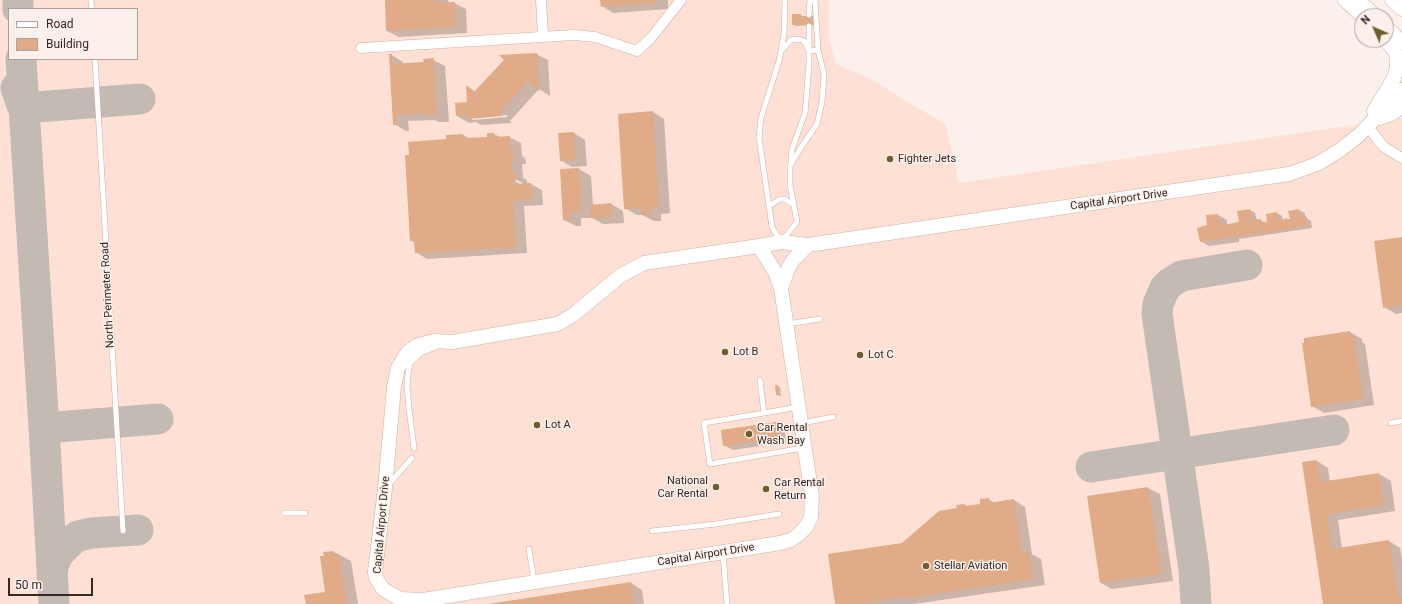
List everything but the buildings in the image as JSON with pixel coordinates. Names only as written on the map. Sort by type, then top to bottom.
[{"type":"street","points":[[541,0],[543,37]]},
{"type":"street","points":[[361,48],[574,35],[595,37],[637,51],[651,38],[681,0]]},
{"type":"street","points":[[1345,0],[1354,8]]},
{"type":"street","points":[[1358,0],[1366,8]]},
{"type":"street","points":[[1392,0],[1402,9]]},
{"type":"street","points":[[1394,34],[1402,42]]},
{"type":"street","points":[[1393,48],[1397,59],[1397,69],[1393,80],[1375,109],[1370,124],[1384,147],[1402,158]]},
{"type":"street","name":"Capital Airport Drive","points":[[759,246],[775,272],[781,288],[812,497],[811,517],[806,527],[791,540],[780,544],[423,600],[400,599],[390,594],[379,584],[375,572],[385,488],[394,387],[398,368],[407,353],[418,345],[434,341],[452,342],[558,324],[573,315],[620,276],[644,263],[780,242],[808,245],[1289,174],[1316,164],[1329,157],[1359,135],[1402,90]]},
{"type":"street","points":[[1370,124],[1402,107]]},
{"type":"street","name":"Capital Airport Drive","points":[[781,288],[793,260],[808,245]]},
{"type":"lane","points":[[785,0],[784,34],[761,118],[759,137],[772,227],[780,242],[797,222],[789,177],[792,149],[805,113],[809,65],[809,26]]},
{"type":"lane","points":[[809,14],[810,0]]},
{"type":"lane","points":[[790,166],[817,124],[822,102],[824,74],[818,50],[815,0]]},
{"type":"lane","points":[[780,52],[791,40],[799,39],[804,41],[809,51]]},
{"type":"lane","points":[[809,51],[818,50]]},
{"type":"lane","name":"North Perimeter Road","points":[[95,60],[123,531]]},
{"type":"lane","points":[[769,206],[780,199],[784,199],[793,204]]},
{"type":"lane","points":[[786,324],[820,319]]},
{"type":"lane","points":[[414,448],[407,384],[410,363],[421,353],[452,342]]},
{"type":"lane","points":[[760,380],[764,414]]},
{"type":"lane","points":[[798,406],[764,414],[704,423],[710,464],[804,447]]},
{"type":"lane","points":[[801,423],[833,417]]},
{"type":"lane","points":[[1391,423],[1402,421]]},
{"type":"lane","points":[[385,488],[412,458]]},
{"type":"lane","points":[[284,513],[305,513]]},
{"type":"lane","points":[[652,531],[716,524],[779,514]]},
{"type":"lane","points":[[529,549],[534,583]]},
{"type":"lane","points":[[722,552],[727,604]]},
{"type":"shaded area","points":[[0,0],[829,0],[829,38],[836,64],[869,78],[946,125],[959,183],[1402,118],[1402,604],[0,604]]},
{"type":"taxiway","points":[[18,0],[18,8]]},
{"type":"taxiway","points":[[21,60],[54,604]]},
{"type":"taxiway","points":[[16,88],[23,108],[140,99]]},
{"type":"taxiway","points":[[1196,604],[1194,569],[1157,314],[1158,304],[1165,288],[1181,276],[1247,265]]},
{"type":"taxiway","points":[[44,428],[158,419]]},
{"type":"taxiway","points":[[1091,467],[1334,430]]},
{"type":"taxiway","points":[[52,575],[54,563],[59,553],[78,536],[92,533],[138,530]]},
{"type":"place","name":"Fighter Jets","points":[[890,159]]},
{"type":"place","name":"Lot B","points":[[725,352]]},
{"type":"place","name":"Lot C","points":[[860,355]]},
{"type":"place","name":"Lot A","points":[[537,425]]},
{"type":"place","name":"Car Rental Wash Bay","points":[[749,434]]},
{"type":"place","name":"National Car Rental","points":[[716,487]]},
{"type":"place","name":"Car Rental Return","points":[[766,489]]},
{"type":"place","name":"Stellar Aviation","points":[[926,566]]}]
